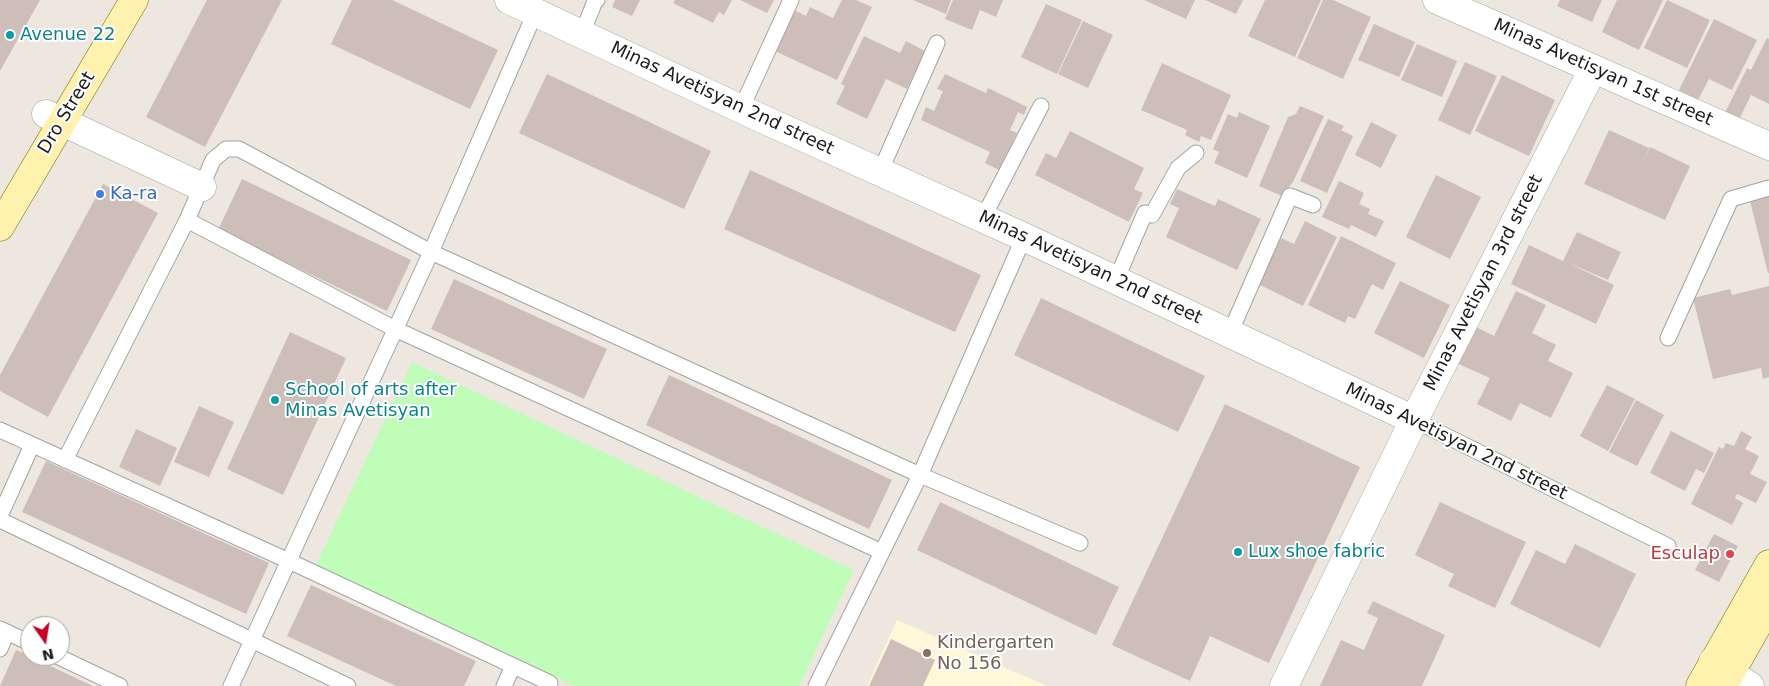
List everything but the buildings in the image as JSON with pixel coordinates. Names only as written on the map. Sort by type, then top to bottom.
[{"type":"street","name":"Dro Street","points":[[0,227],[115,0]]},
{"type":"street","name":"Dro Street","points":[[0,196],[134,0]]},
{"type":"street","name":"Minas Avetisyan 2nd street","points":[[508,0],[740,109],[1024,237],[1414,420]]},
{"type":"street","name":"Minas Avetisyan 1st street","points":[[1437,0],[1769,146]]},
{"type":"street","name":"Minas Avetisyan 3rd street","points":[[1284,686],[1414,420],[1593,69]]},
{"type":"street","points":[[54,118],[202,187]]},
{"type":"street","points":[[1729,676],[1769,564]]},
{"type":"street","points":[[1700,686],[1729,676],[1769,605]]},
{"type":"lane","points":[[582,34],[597,0]]},
{"type":"lane","points":[[740,109],[791,0]]},
{"type":"lane","points":[[231,686],[431,252],[535,13]]},
{"type":"lane","points":[[880,172],[937,43]]},
{"type":"lane","points":[[983,218],[1041,106]]},
{"type":"lane","points":[[65,460],[187,220],[213,160],[226,149],[239,150],[431,252],[920,475],[1080,543]]},
{"type":"lane","points":[[1116,280],[1145,213],[1152,215],[1178,168],[1196,153]]},
{"type":"lane","points":[[1668,338],[1731,199],[1769,188]]},
{"type":"lane","points":[[1230,333],[1290,196],[1313,205]]},
{"type":"lane","points":[[187,220],[395,329],[882,552]]},
{"type":"lane","points":[[816,686],[920,475],[1024,237]]},
{"type":"lane","name":"Minas Avetisyan 2nd street","points":[[1414,420],[1668,546]]},
{"type":"lane","points":[[0,430],[289,561],[550,683]]},
{"type":"lane","points":[[32,445],[0,518],[348,686]]},
{"type":"lane","points":[[0,649],[4,630],[20,638]]},
{"type":"lane","points":[[70,662],[120,686]]},
{"type":"lane","points":[[504,686],[513,666]]},
{"type":"shaded area","name":"Kindergarten No 156","points":[[897,620],[1047,686],[867,686]]},
{"type":"green space","points":[[412,362],[854,570],[799,686],[574,686],[316,565]]},
{"type":"place","name":"Avenue 22","points":[[10,35]]},
{"type":"place","name":"Ka-ra","points":[[100,194]]},
{"type":"place","name":"School of arts after Minas Avetisyan","points":[[275,400]]},
{"type":"place","name":"Lux shoe fabric","points":[[1238,552]]},
{"type":"place","name":"Esculap","points":[[1730,554]]},
{"type":"place","name":"Kindergarten No 156","points":[[927,653]]}]
